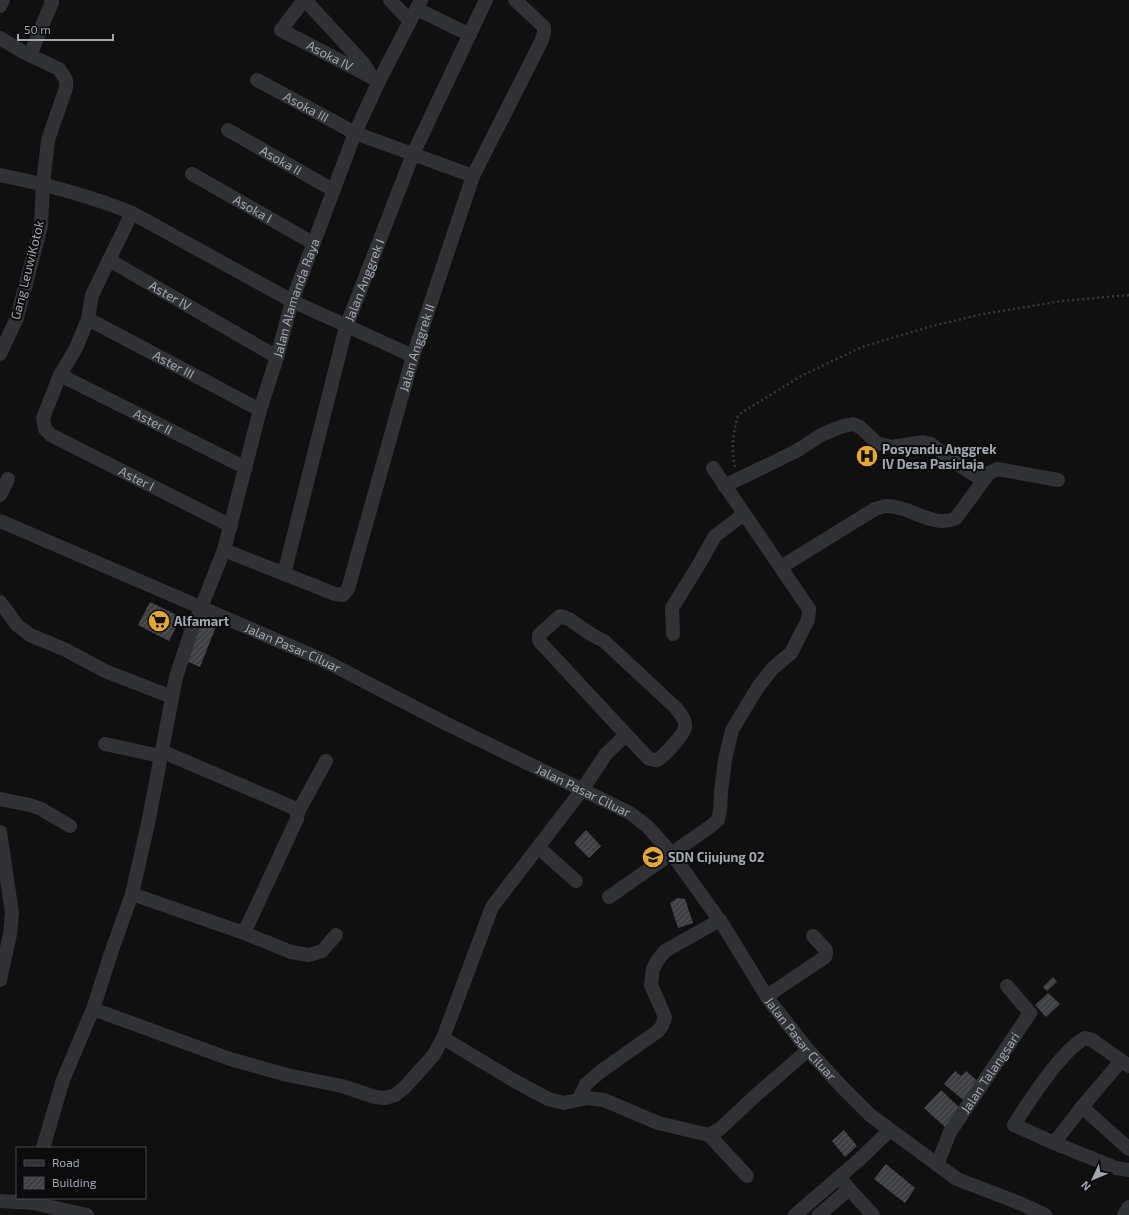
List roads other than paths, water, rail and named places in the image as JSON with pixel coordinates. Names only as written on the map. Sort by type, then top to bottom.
[{"type":"street","points":[[0,6],[3,0]]},
{"type":"street","points":[[30,55],[52,2],[51,0]]},
{"type":"street","points":[[305,0],[364,64],[375,79]]},
{"type":"street","name":"Asoka IV","points":[[305,0],[281,30],[375,79]]},
{"type":"street","points":[[390,0],[416,10],[470,35]]},
{"type":"street","name":"Jalan Anggrek I","points":[[284,574],[346,327],[413,154],[486,0]]},
{"type":"street","name":"Jalan Anggrek II","points":[[224,550],[335,594],[343,595],[348,589],[413,356],[473,176],[541,42],[544,33],[544,27],[515,0]]},
{"type":"street","name":"Jalan Alamanda Raya","points":[[43,1147],[63,1080],[93,1009],[132,894],[149,819],[176,677],[192,629],[202,608],[224,550],[260,410],[277,357],[292,301],[375,79],[416,10]]},
{"type":"street","name":"Gang LeuwiKotok","points":[[0,38],[59,69],[66,80],[66,88],[48,140],[43,184],[41,226],[17,318],[0,354]]},
{"type":"street","name":"Asoka III","points":[[257,80],[355,133],[473,176]]},
{"type":"street","name":"Asoka II","points":[[228,130],[333,190]]},
{"type":"street","name":"Asoka I","points":[[192,174],[313,243]]},
{"type":"street","points":[[0,175],[43,184],[110,204],[132,213],[292,301],[346,327],[413,356]]},
{"type":"street","points":[[60,375],[76,348],[88,319],[92,295],[132,213]]},
{"type":"street","name":"Aster IV","points":[[109,260],[277,357]]},
{"type":"street","name":"Aster III","points":[[88,319],[260,410]]},
{"type":"street","name":"Aster I","points":[[60,375],[43,418],[45,428],[51,436],[231,526]]},
{"type":"street","name":"Aster II","points":[[60,375],[246,468]]},
{"type":"street","points":[[724,486],[798,450],[821,435],[843,426],[853,424],[860,427],[877,443],[891,447],[923,442],[930,444],[960,466],[984,480]]},
{"type":"street","points":[[609,897],[672,854],[718,820],[725,760],[732,730],[758,687],[773,668],[791,653],[808,620],[809,609],[713,468]]},
{"type":"street","points":[[781,567],[875,509],[887,506],[898,508],[940,522],[948,522],[956,518],[989,473],[998,469],[1058,480]]},
{"type":"street","points":[[0,495],[8,480]]},
{"type":"street","points":[[673,634],[672,608],[715,536],[744,514]]},
{"type":"street","name":"Jalan Pasar Ciluar","points":[[0,521],[323,660],[451,726],[630,813],[647,826],[672,854],[720,920],[767,996],[808,1050],[858,1104],[870,1115],[956,1179],[1022,1204],[1045,1215]]},
{"type":"street","points":[[0,602],[17,626],[30,635],[66,650],[105,671],[172,697]]},
{"type":"street","points":[[560,616],[604,641],[676,708],[684,719],[686,726],[684,731],[664,755],[657,760],[648,758],[626,735],[539,640],[540,635],[560,616]]},
{"type":"street","points":[[93,1009],[230,1059],[287,1075],[342,1086],[375,1097],[384,1098],[395,1095],[404,1088],[433,1056],[443,1038],[492,908],[582,790],[606,754],[626,735]]},
{"type":"street","points":[[105,744],[161,754],[292,806],[298,812]]},
{"type":"street","points":[[244,933],[297,819],[298,812],[326,761]]},
{"type":"street","points":[[0,799],[30,805],[41,809],[70,826]]},
{"type":"street","points":[[0,832],[6,911],[10,934],[0,979]]},
{"type":"street","points":[[539,848],[576,881]]},
{"type":"street","points":[[132,894],[244,933],[291,952],[309,955],[322,951],[336,935]]},
{"type":"street","points":[[579,1099],[586,1084],[600,1072],[658,1031],[662,1026],[665,1017],[651,985],[653,969],[657,960],[665,951],[720,920]]},
{"type":"street","points":[[767,996],[825,957],[826,950],[813,936]]},
{"type":"street","name":"Jalan Talangsari","points":[[937,1165],[950,1132],[1030,1013],[1007,986]]},
{"type":"street","points":[[443,1038],[548,1099],[564,1104],[587,1098],[604,1100],[658,1123],[709,1135],[747,1176]]},
{"type":"street","points":[[1054,1143],[1082,1107],[1125,1064],[1092,1040],[1085,1038],[1072,1047],[1010,1123],[1054,1143],[1116,1168],[1129,1170]]},
{"type":"street","points":[[709,1135],[720,1129],[754,1096],[808,1050]]},
{"type":"street","points":[[1082,1107],[1129,1149]]},
{"type":"street","points":[[795,1215],[890,1130]]},
{"type":"street","points":[[838,1176],[873,1215]]},
{"type":"street","points":[[818,1215],[849,1189]]},
{"type":"street","points":[[0,1201],[87,1215]]},
{"type":"street","points":[[1124,1215],[1129,1207]]},
{"type":"place","name":"Posyandu Anggrek IV Desa Pasirlaja","points":[[867,456]]},
{"type":"place","name":"Alfamart","points":[[159,621]]},
{"type":"place","name":"SDN Cijujung 02","points":[[653,857]]}]
